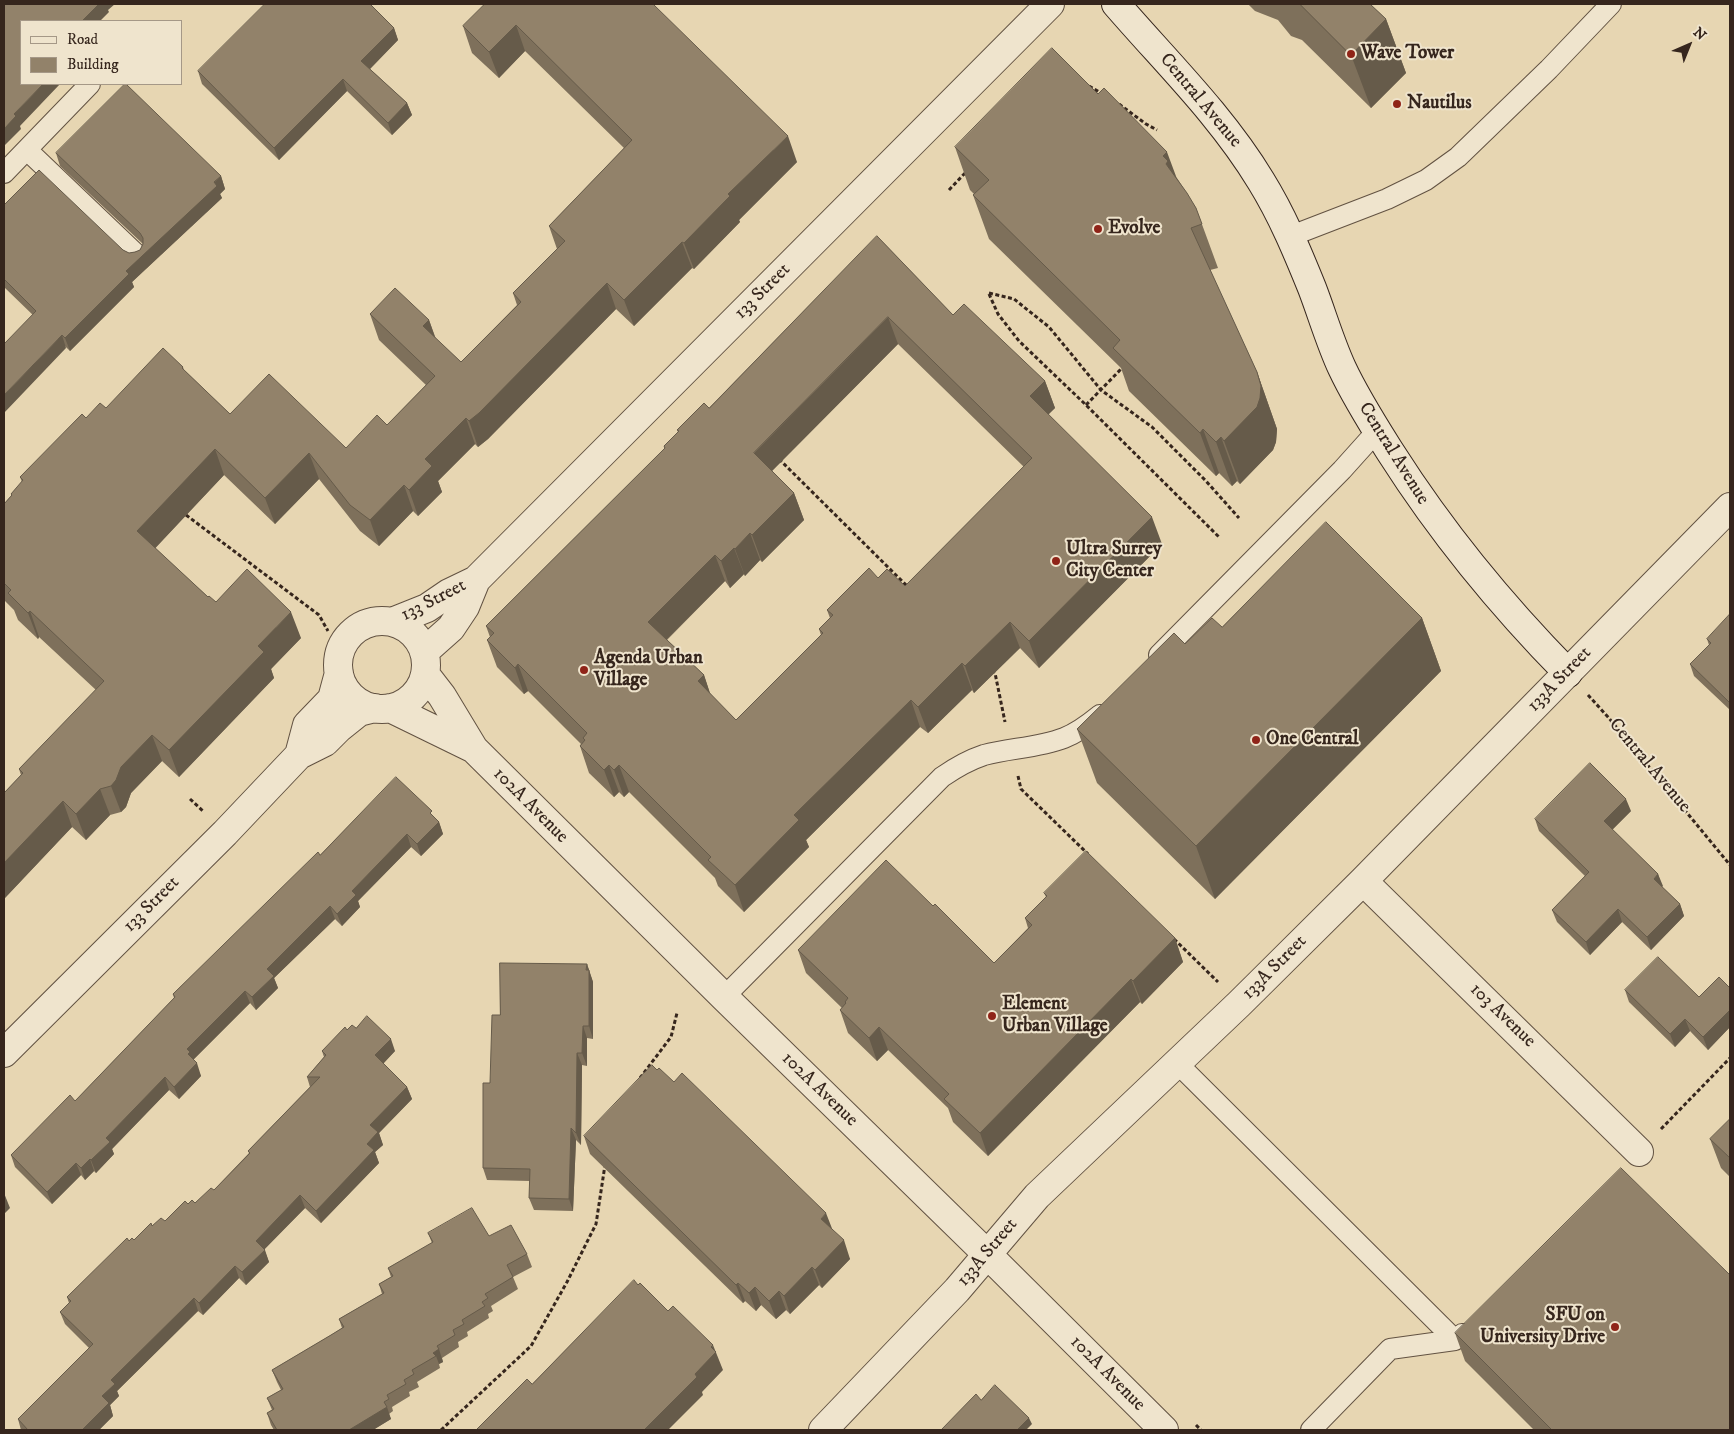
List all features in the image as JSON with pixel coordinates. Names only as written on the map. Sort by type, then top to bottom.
[{"type":"street","name":"133 Street","points":[[392,622],[427,608],[449,593],[476,580],[1050,4]]},
{"type":"street","name":"Central Avenue","points":[[1116,4],[1203,102],[1239,147],[1278,208],[1292,236],[1342,368],[1377,431],[1424,504],[1505,606],[1568,672]]},
{"type":"street","name":"133A Street","points":[[823,1430],[957,1290],[1037,1196],[1239,1004],[1363,881],[1730,507]]},
{"type":"street","name":"133 Street","points":[[424,663],[465,607],[476,580]]},
{"type":"street","points":[[380,621],[392,622],[412,633],[419,641],[424,663],[421,686],[413,696],[402,704],[383,708],[362,704],[352,696],[343,686],[338,660],[342,647],[349,636],[359,627],[380,621]]},
{"type":"street","name":"102A Avenue","points":[[424,663],[474,749],[724,998],[987,1254],[1164,1430]]},
{"type":"street","name":"133 Street","points":[[299,755],[307,725],[332,698],[339,673]]},
{"type":"street","name":"133 Street","points":[[4,1053],[225,833],[299,755],[325,742],[359,712],[383,708]]},
{"type":"street","name":"102A Avenue","points":[[383,708],[474,749]]},
{"type":"street","name":"103 Avenue","points":[[1363,881],[1639,1152]]},
{"type":"lane","points":[[1292,236],[1387,199],[1426,180],[1458,158],[1542,76],[1611,4]]},
{"type":"lane","points":[[4,173],[89,85]]},
{"type":"lane","points":[[27,150],[136,254]]},
{"type":"lane","points":[[1149,665],[1347,465],[1377,431]]},
{"type":"lane","points":[[724,998],[942,777],[961,765],[983,756],[1066,738],[1086,726],[1116,699]]},
{"type":"lane","points":[[1177,1063],[1455,1340]]},
{"type":"lane","points":[[1311,1430],[1390,1349],[1455,1340],[1476,1319]]},
{"type":"path","points":[[1085,83],[1105,94]]},
{"type":"path","points":[[1117,102],[1157,130]]},
{"type":"path","points":[[949,190],[968,171]]},
{"type":"path","points":[[1220,538],[1019,341],[998,314],[989,293],[1014,299],[1049,327],[1100,390],[1152,427],[1206,481],[1239,518]]},
{"type":"path","points":[[1086,405],[1127,362]]},
{"type":"path","points":[[779,459],[911,590]]},
{"type":"path","points":[[186,515],[318,615],[325,623],[328,631]]},
{"type":"path","points":[[988,666],[995,673],[1006,728]]},
{"type":"path","name":"Central Avenue","points":[[1568,672],[1608,717],[1730,865]]},
{"type":"path","points":[[1013,750],[1021,789],[1090,857]]},
{"type":"path","points":[[1173,938],[1239,1004]]},
{"type":"path","points":[[636,1083],[671,1037],[677,1013]]},
{"type":"path","points":[[441,1430],[531,1346],[567,1282],[596,1224],[606,1160]]},
{"type":"building","points":[[4,4],[99,4],[83,20],[20,20],[20,85],[42,85],[14,114],[16,116],[4,129]]},
{"type":"building","points":[[265,4],[370,4],[394,28],[361,61],[407,103],[388,123],[343,79],[274,148],[198,71]]},
{"type":"building","points":[[485,4],[653,4],[788,136],[728,194],[730,196],[684,243],[682,242],[624,300],[607,283],[479,413],[469,421],[466,418],[425,459],[432,466],[409,490],[404,485],[370,520],[350,505],[309,453],[265,498],[215,449],[137,531],[208,597],[216,602],[247,569],[291,612],[258,646],[264,652],[169,750],[152,735],[121,767],[116,780],[111,786],[100,789],[76,814],[63,801],[4,863],[4,793],[23,773],[19,769],[104,681],[30,611],[28,613],[8,593],[11,590],[4,583],[4,504],[23,480],[20,477],[82,414],[86,418],[100,403],[106,408],[163,348],[230,414],[269,374],[346,448],[377,415],[387,425],[435,376],[370,314],[395,288],[429,320],[423,326],[461,362],[521,302],[513,293],[565,241],[549,226],[632,140],[516,25],[489,52],[463,26]]},
{"type":"building","points":[[1300,4],[1370,4],[1386,19],[1351,55]]},
{"type":"building","name":"Evolve","points":[[1052,48],[1098,94],[1104,88],[1167,152],[1163,156],[1168,161],[1166,164],[1196,208],[1202,224],[1191,228],[1257,372],[1261,386],[1257,407],[1224,441],[1221,437],[1216,442],[1203,429],[1200,433],[1113,348],[1120,340],[973,195],[989,180],[955,147]]},
{"type":"building","points":[[124,85],[127,85],[221,176],[214,182],[217,186],[126,271],[129,274],[65,338],[62,335],[4,395],[4,344],[36,311],[4,279],[4,205],[39,170],[123,250],[129,253],[135,252],[140,250],[143,244],[143,238],[140,233],[56,153]]},
{"type":"building","points":[[877,236],[953,315],[964,304],[1045,381],[1030,396],[1152,517],[1029,641],[1010,622],[965,666],[962,663],[918,707],[911,700],[794,815],[799,820],[735,885],[708,860],[711,857],[619,765],[614,770],[609,765],[604,770],[580,746],[585,740],[583,738],[587,733],[518,664],[515,668],[487,640],[494,633],[486,626],[665,448],[664,446],[679,431],[677,430],[704,403],[709,408]],"holes":[[[888,317],[1032,458],[905,586],[887,569],[878,578],[869,568],[827,610],[833,615],[819,629],[823,633],[736,720],[698,681],[704,675],[648,622],[715,555],[721,561],[750,533],[752,535],[794,493],[754,453]]]},
{"type":"building","points":[[1326,522],[1422,618],[1196,846],[1077,729],[1174,633],[1185,644],[1212,618],[1222,627]]},
{"type":"building","points":[[1730,614],[1730,703],[1690,664],[1711,643],[1707,639]]},
{"type":"building","points":[[1590,763],[1626,799],[1604,821],[1658,874],[1654,879],[1680,904],[1647,937],[1618,909],[1586,942],[1552,910],[1589,872],[1535,819]]},
{"type":"building","points":[[396,777],[432,811],[430,813],[439,822],[417,844],[407,834],[352,891],[356,895],[337,914],[330,906],[267,969],[274,976],[252,997],[245,991],[187,1049],[190,1052],[188,1054],[197,1063],[174,1087],[165,1077],[106,1138],[110,1142],[81,1168],[76,1163],[47,1192],[11,1155],[70,1095],[75,1101],[175,997],[173,994],[318,852],[320,855]]},
{"type":"building","name":"Element Urban Village","points":[[1086,851],[1175,938],[1133,981],[1131,979],[980,1133],[944,1099],[949,1094],[879,1027],[869,1038],[840,1010],[848,998],[798,950],[886,860],[933,906],[935,904],[994,963],[1032,925],[1025,918],[1047,896],[1044,893]]},
{"type":"building","points":[[1658,957],[1699,997],[1719,977],[1730,988],[1730,1010],[1703,1037],[1685,1019],[1670,1034],[1625,990]]},
{"type":"building","points":[[500,963],[587,964],[586,970],[589,970],[589,1026],[583,1026],[582,1053],[577,1053],[576,1133],[571,1128],[569,1199],[529,1198],[530,1169],[483,1168],[483,1083],[490,1083],[492,1015],[500,1015]]},
{"type":"building","points":[[367,1016],[391,1039],[375,1055],[407,1087],[370,1125],[378,1132],[367,1144],[374,1150],[316,1211],[300,1195],[256,1241],[265,1250],[242,1272],[235,1266],[199,1303],[194,1298],[111,1380],[115,1384],[102,1396],[109,1403],[82,1430],[28,1430],[18,1419],[93,1344],[60,1312],[71,1301],[67,1297],[127,1238],[129,1241],[132,1238],[134,1240],[151,1223],[152,1226],[161,1218],[165,1221],[185,1201],[188,1204],[192,1200],[195,1203],[211,1188],[214,1190],[250,1153],[248,1151],[320,1077],[307,1077],[326,1055],[322,1051],[345,1027],[347,1030],[352,1025],[356,1028]]},
{"type":"building","points":[[652,1065],[657,1070],[659,1068],[674,1082],[682,1073],[826,1213],[821,1219],[844,1240],[815,1270],[812,1267],[784,1296],[779,1291],[769,1301],[755,1287],[749,1293],[738,1283],[736,1285],[584,1136]]},
{"type":"building","points":[[1730,1119],[1730,1158],[1710,1139]]},
{"type":"building","name":"SFU on University Drive","points":[[1621,1168],[1730,1275],[1730,1430],[1552,1430],[1455,1333]]},
{"type":"building","points":[[472,1208],[489,1236],[511,1225],[527,1254],[507,1265],[513,1277],[485,1294],[488,1298],[482,1302],[485,1306],[462,1320],[464,1324],[453,1330],[455,1335],[437,1346],[439,1349],[433,1353],[436,1356],[412,1370],[414,1374],[404,1380],[406,1384],[387,1395],[389,1399],[384,1402],[387,1407],[349,1430],[277,1430],[267,1413],[274,1409],[267,1398],[283,1389],[272,1370],[344,1327],[339,1319],[384,1293],[379,1284],[393,1276],[388,1268],[433,1242],[428,1233]]},
{"type":"building","points":[[634,1280],[638,1285],[640,1283],[668,1311],[673,1306],[713,1345],[711,1347],[716,1352],[695,1374],[697,1377],[644,1430],[476,1430],[527,1379],[532,1384]]},
{"type":"building","points":[[995,1385],[1029,1418],[1017,1430],[941,1430],[976,1394],[981,1400]]},
{"type":"place","name":"Wave Tower","points":[[1351,54]]},
{"type":"place","name":"Nautilus","points":[[1397,104]]},
{"type":"place","name":"Evolve","points":[[1098,229]]},
{"type":"place","name":"Ultra Surrey City Center","points":[[1056,561]]},
{"type":"place","name":"Agenda Urban Village","points":[[584,670]]},
{"type":"place","name":"One Central","points":[[1256,740]]},
{"type":"place","name":"Element Urban Village","points":[[992,1016]]},
{"type":"place","name":"SFU on University Drive","points":[[1615,1327]]}]
